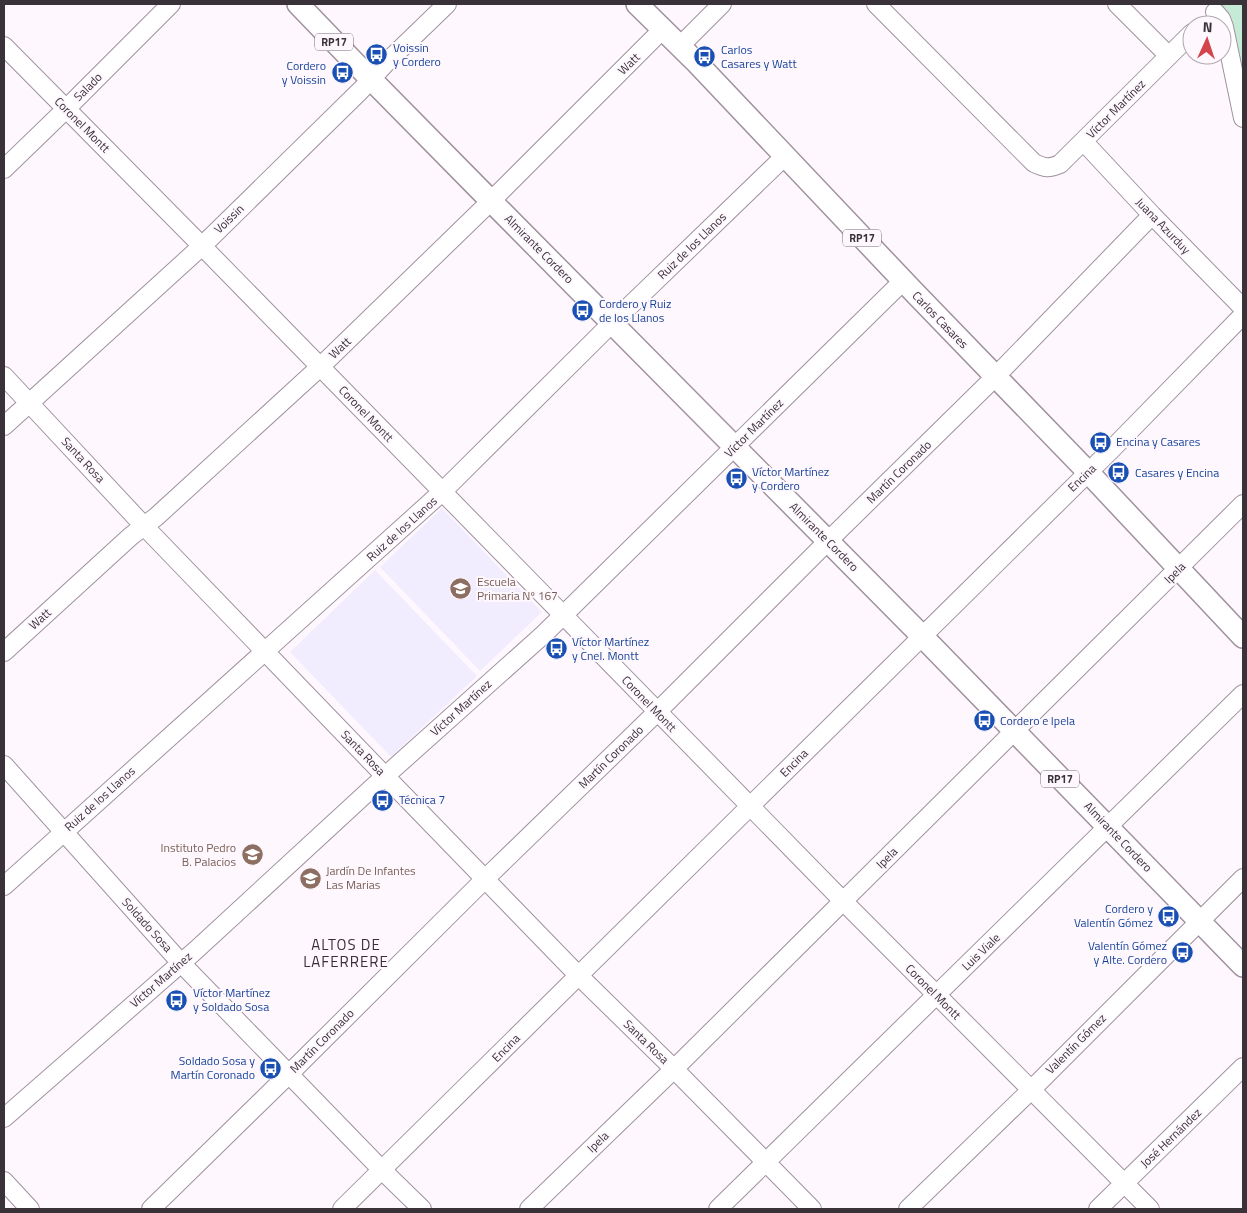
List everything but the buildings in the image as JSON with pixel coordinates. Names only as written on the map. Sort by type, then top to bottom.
[{"type":"main road","name":"Almirante Cordero","points":[[298,4],[491,202],[922,636],[1243,966]]},
{"type":"main road","name":"Carlos Casares","points":[[637,4],[680,46],[1088,472],[1243,637]]},
{"type":"street","name":"Salado","points":[[4,169],[171,4]]},
{"type":"street","name":"Voissin","points":[[4,426],[202,246],[447,4]]},
{"type":"street","points":[[680,46],[722,4]]},
{"type":"street","name":"Víctor Martínez","points":[[876,4],[1034,163],[1044,168],[1060,164],[1182,43]]},
{"type":"street","points":[[1117,4],[1168,56]]},
{"type":"street","points":[[1219,8],[1243,118]]},
{"type":"street","name":"Watt","points":[[4,652],[320,368],[491,202],[663,29]]},
{"type":"street","name":"Coronel Montt","points":[[4,46],[936,996],[1150,1209]]},
{"type":"street","name":"Juana Azurduy","points":[[1084,142],[1243,308]]},
{"type":"street","name":"Ruiz de los Llanos","points":[[4,886],[442,492],[612,323],[785,156]]},
{"type":"street","name":"Martín Coronado","points":[[150,1209],[657,712],[995,377],[1152,215]]},
{"type":"street","name":"Víctor Martínez","points":[[4,1118],[181,963],[563,616],[903,281]]},
{"type":"street","name":"Encina","points":[[342,1209],[1111,450],[1243,315]]},
{"type":"street","name":"Santa Rosa","points":[[4,376],[144,526],[578,976],[674,1069],[812,1209]]},
{"type":"street","name":"Ipela","points":[[529,1209],[674,1069],[1243,504]]},
{"type":"street","name":"Luis Viale","points":[[718,1209],[1243,694]]},
{"type":"street","name":"Soldado Sosa","points":[[4,765],[181,963],[422,1209]]},
{"type":"street","name":"Valentín Gómez","points":[[908,1209],[1031,1090],[1243,878]]},
{"type":"street","name":"José Hernández","points":[[1098,1209],[1243,1067]]},
{"type":"street","points":[[4,1181],[30,1209]]},
{"type":"shaded area","name":"Escuela Primaria Nº 167","points":[[442,508],[542,612],[480,671],[380,567]]},
{"type":"shaded area","points":[[375,570],[477,676],[391,757],[290,652]]},
{"type":"green space","points":[[1222,4],[1243,4],[1243,108],[1230,65],[1232,65],[1232,15],[1216,15],[1215,12]]},
{"type":"place","name":"Voissin y Cordero","points":[[377,55]]},
{"type":"place","name":"Carlos Casares y Watt","points":[[705,57]]},
{"type":"place","name":"Cordero y Voissin","points":[[342,73]]},
{"type":"place","name":"Cordero y Ruiz de los Llanos","points":[[583,311]]},
{"type":"place","name":"Encina y Casares","points":[[1100,442]]},
{"type":"place","name":"Casares y Encina","points":[[1119,473]]},
{"type":"place","name":"Víctor Martínez y Cordero","points":[[736,479]]},
{"type":"place","name":"Escuela Primaria Nº 167","points":[[461,589]]},
{"type":"place","name":"Víctor Martínez y Cnel. Montt","points":[[556,649]]},
{"type":"place","name":"Cordero e Ipela","points":[[984,721]]},
{"type":"place","name":"Técnica 7","points":[[383,800]]},
{"type":"place","name":"Instituto Pedro B. Palacios","points":[[252,855]]},
{"type":"place","name":"Jardín De Infantes Las Marias","points":[[310,878]]},
{"type":"place","name":"Cordero y Valentín Gómez","points":[[1169,916]]},
{"type":"place","name":"Valentín Gómez y Alte. Cordero","points":[[1183,953]]},
{"type":"place","name":"Víctor Martínez y Soldado Sosa","points":[[177,1000]]},
{"type":"place","name":"Soldado Sosa y Martín Coronado","points":[[271,1068]]},
{"type":"district","name":"ALTOS DE LAFERRERE","points":[[346,954]]}]
